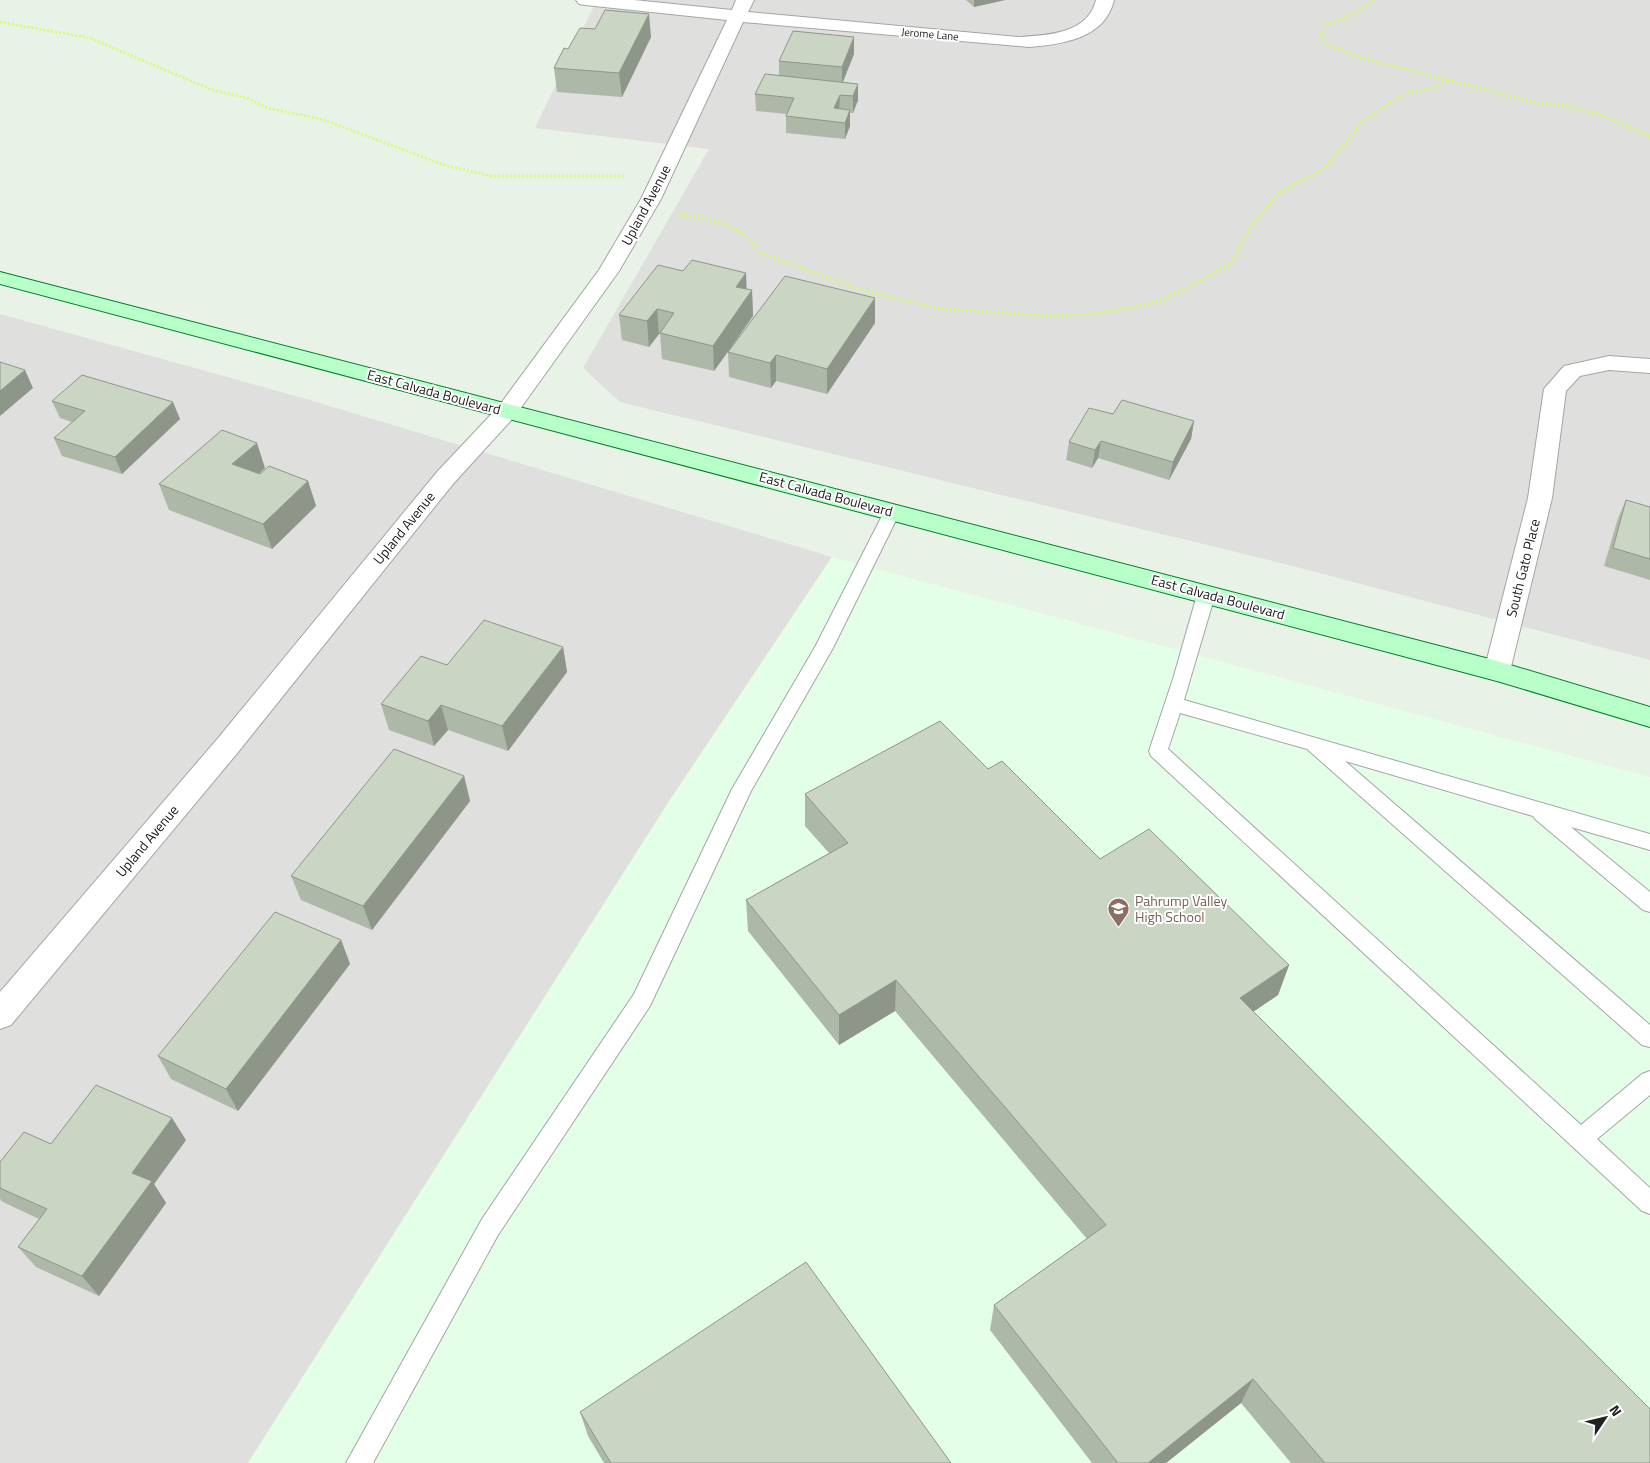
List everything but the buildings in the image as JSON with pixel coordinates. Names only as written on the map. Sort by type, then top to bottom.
[{"type":"main road","name":"East Calvada Boulevard","points":[[0,278],[1497,671],[1650,717]]},
{"type":"street","name":"Jerome Lane","points":[[585,0],[741,8],[1019,42],[1047,41],[1088,26],[1100,16],[1105,0]]},
{"type":"street","name":"Upland Avenue","points":[[0,1015],[229,744],[445,478],[507,411],[609,271],[651,199],[741,8]]},
{"type":"street","name":"South Gato Place","points":[[1497,671],[1540,498],[1555,388],[1572,371],[1610,363],[1650,366]]},
{"type":"lane","points":[[359,1463],[490,1227],[642,1000],[742,788],[824,648],[892,512]]},
{"type":"lane","points":[[1206,595],[1158,751],[1650,1203]]},
{"type":"lane","points":[[1173,704],[1650,842]]},
{"type":"lane","points":[[1313,744],[1650,1038]]},
{"type":"lane","points":[[1536,809],[1650,904]]},
{"type":"lane","points":[[1580,1139],[1650,1081]]},
{"type":"path","points":[[1375,0],[1358,12],[1327,25],[1320,36],[1328,45],[1362,58],[1529,101],[1566,106],[1598,114],[1650,136]]},
{"type":"path","points":[[0,22],[90,38],[210,89],[247,98],[268,108],[321,119],[447,166],[491,176],[662,177]]},
{"type":"path","points":[[651,199],[681,216],[730,224],[752,240],[759,252],[861,290],[910,303],[942,309],[1051,316],[1092,314],[1163,300],[1210,277],[1232,263],[1251,226],[1280,192],[1326,167],[1361,123],[1397,98],[1410,92],[1436,87],[1448,80]]},
{"type":"shaded area","points":[[597,0],[1650,0],[1650,660],[1285,564],[620,402],[583,368],[709,149],[535,128]]},
{"type":"shaded area","points":[[0,314],[306,399],[832,557],[668,803],[248,1463],[0,1463]]},
{"type":"shaded area","name":"Pahrump Valley High School","points":[[832,557],[1650,777],[1650,1463],[248,1463],[668,803]]},
{"type":"place","name":"Pahrump Valley High School","points":[[1119,928]]}]
